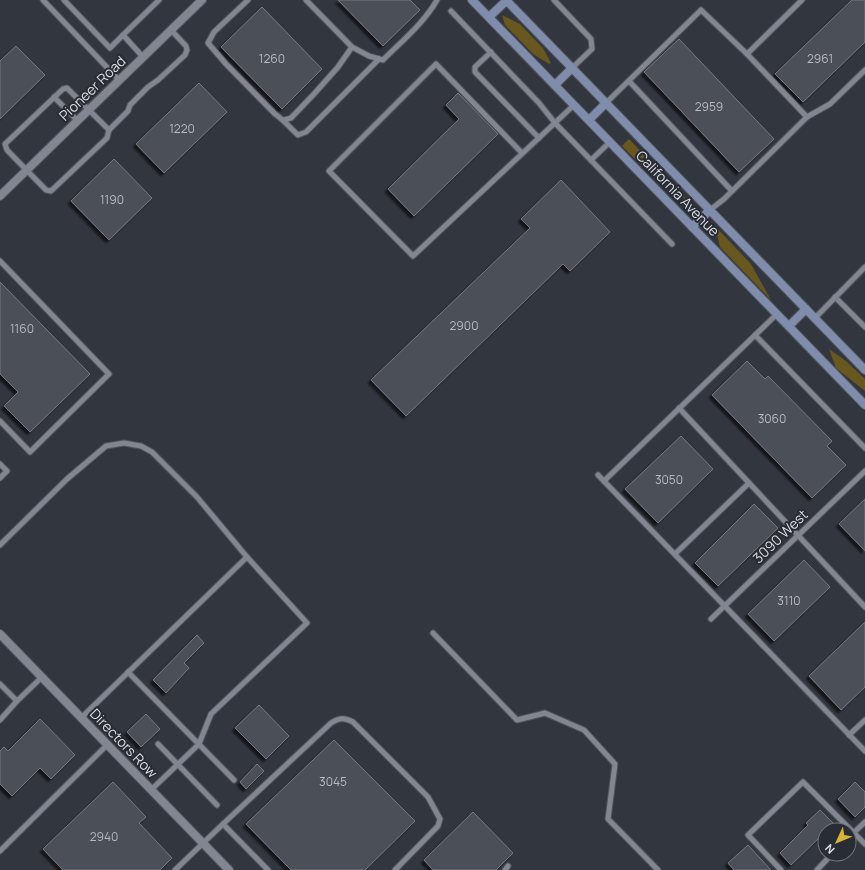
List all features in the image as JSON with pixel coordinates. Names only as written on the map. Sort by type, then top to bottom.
[{"type":"main road","name":"California Avenue","points":[[472,0],[865,405]]},
{"type":"main road","name":"California Avenue","points":[[506,0],[865,370]]},
{"type":"main road","points":[[489,17],[506,0]]},
{"type":"main road","points":[[555,85],[572,68]]},
{"type":"main road","points":[[589,120],[606,103]]},
{"type":"main road","points":[[692,227],[710,210]]},
{"type":"main road","points":[[789,326],[806,309]]},
{"type":"street","name":"Pioneer Road","points":[[0,196],[202,0]]},
{"type":"street","name":"Directors Row","points":[[0,634],[229,870]]},
{"type":"lane","points":[[43,0],[119,80]]},
{"type":"lane","points":[[64,0],[110,48],[159,0]]},
{"type":"lane","points":[[248,0],[214,32],[208,43],[275,114],[284,120],[298,135],[306,132],[379,59]]},
{"type":"lane","points":[[306,0],[352,47],[368,56],[383,60],[432,8],[437,0]]},
{"type":"lane","points":[[554,0],[591,39],[592,49],[572,68]]},
{"type":"lane","points":[[747,54],[802,0]]},
{"type":"lane","points":[[606,103],[701,10],[747,54],[806,117]]},
{"type":"lane","points":[[451,11],[540,103],[555,123],[672,244]]},
{"type":"lane","points":[[109,130],[67,88],[63,89],[54,97],[5,144],[7,150],[26,170],[46,190],[51,191],[107,138],[109,130],[128,111],[130,104],[185,55],[187,50],[186,46],[171,30]]},
{"type":"lane","points":[[123,35],[143,57]]},
{"type":"lane","points":[[284,120],[291,118],[314,94],[338,67],[352,47]]},
{"type":"lane","points":[[491,52],[475,67],[475,72],[538,138]]},
{"type":"lane","points":[[522,153],[436,64],[330,171],[413,256],[574,105]]},
{"type":"lane","points":[[710,210],[732,191],[806,117],[830,104],[865,70]]},
{"type":"lane","points":[[629,81],[732,191]]},
{"type":"lane","points":[[54,97],[78,120]]},
{"type":"lane","points":[[591,160],[610,142]]},
{"type":"lane","points":[[0,261],[109,374],[30,452],[0,421]]},
{"type":"lane","points":[[815,318],[865,267]]},
{"type":"lane","points":[[835,297],[865,327]]},
{"type":"lane","points":[[604,481],[777,314]]},
{"type":"lane","points":[[755,335],[865,448]]},
{"type":"lane","points":[[679,408],[865,607]]},
{"type":"lane","points":[[0,545],[66,480],[106,446],[124,443],[141,446],[152,452],[197,497],[247,557],[307,623],[211,714],[199,744],[151,790]]},
{"type":"lane","points":[[0,464],[7,471],[0,478]]},
{"type":"lane","name":"3090 West","points":[[711,618],[865,471]]},
{"type":"lane","points":[[598,475],[865,751]]},
{"type":"lane","points":[[675,554],[749,483]]},
{"type":"lane","points":[[81,718],[247,557]]},
{"type":"lane","points":[[433,633],[517,720],[545,713],[584,730],[615,764],[608,819],[658,870]]},
{"type":"lane","points":[[128,672],[234,780]]},
{"type":"lane","points":[[0,720],[42,677]]},
{"type":"lane","points":[[0,684],[17,701]]},
{"type":"lane","points":[[175,870],[331,723],[342,718],[353,722],[428,797],[440,819],[438,826],[395,870]]},
{"type":"lane","points":[[849,735],[865,720]]},
{"type":"lane","points":[[158,744],[217,805]]},
{"type":"lane","points":[[0,852],[107,745]]},
{"type":"lane","points":[[781,870],[748,835],[803,782],[843,822]]},
{"type":"lane","points":[[857,829],[865,822]]},
{"type":"lane","points":[[223,824],[268,870]]},
{"type":"lane","points":[[857,836],[865,844]]},
{"type":"lane","points":[[817,870],[824,862]]},
{"type":"shaded area","points":[[502,15],[520,24],[543,48],[551,63],[549,64],[533,54],[505,25]]},
{"type":"shaded area","points":[[629,139],[691,204],[640,164],[622,146]]},
{"type":"shaded area","points":[[715,226],[751,264],[771,300],[720,247]]},
{"type":"shaded area","points":[[829,349],[846,361],[865,379],[865,391],[836,368]]},
{"type":"building","points":[[338,0],[410,0],[420,10],[383,46]]},
{"type":"building","points":[[852,0],[865,0],[865,42],[803,102],[775,74]]},
{"type":"building","points":[[262,7],[322,69],[282,109],[221,47]]},
{"type":"building","points":[[679,39],[774,139],[739,172],[644,72]]},
{"type":"building","points":[[16,46],[45,75],[0,119],[0,61]]},
{"type":"building","points":[[199,83],[227,112],[164,173],[136,144]]},
{"type":"building","points":[[458,93],[498,134],[414,216],[388,189],[459,119],[446,105]]},
{"type":"building","points":[[114,159],[152,198],[109,240],[71,201]]},
{"type":"building","points":[[561,180],[610,232],[570,271],[563,264],[406,416],[371,380],[530,228],[521,219]]},
{"type":"building","points":[[0,282],[90,374],[30,432],[4,406],[18,392],[0,374]]},
{"type":"building","points":[[747,361],[765,379],[768,376],[832,441],[827,446],[846,465],[812,498],[712,395]]},
{"type":"building","points":[[681,436],[713,469],[658,523],[625,489]]},
{"type":"building","points":[[865,499],[865,551],[839,524]]},
{"type":"building","points":[[754,504],[778,528],[718,586],[695,563]]},
{"type":"building","points":[[804,560],[830,587],[774,641],[748,614]]},
{"type":"building","points":[[865,622],[865,687],[841,710],[809,676]]},
{"type":"building","points":[[197,635],[204,643],[184,663],[189,668],[166,693],[153,680]]},
{"type":"building","points":[[259,705],[289,736],[266,759],[235,728]]},
{"type":"building","points":[[146,714],[160,729],[141,747],[127,732]]},
{"type":"building","points":[[40,719],[75,755],[51,779],[40,768],[12,796],[0,784],[0,751],[4,747],[8,751]]},
{"type":"building","points":[[334,740],[415,821],[365,870],[291,870],[246,824]]},
{"type":"building","points":[[257,764],[264,771],[246,789],[240,782]]},
{"type":"building","points":[[113,782],[146,817],[139,823],[172,858],[160,870],[63,870],[43,849]]},
{"type":"building","points":[[855,782],[865,792],[865,807],[855,817],[838,799]]},
{"type":"building","points":[[820,810],[832,822],[817,822],[817,840],[791,865],[780,853],[808,825],[806,823]]},
{"type":"building","points":[[473,812],[513,853],[496,870],[433,870],[424,860]]},
{"type":"building","points":[[748,845],[771,870],[734,870],[728,863]]}]
